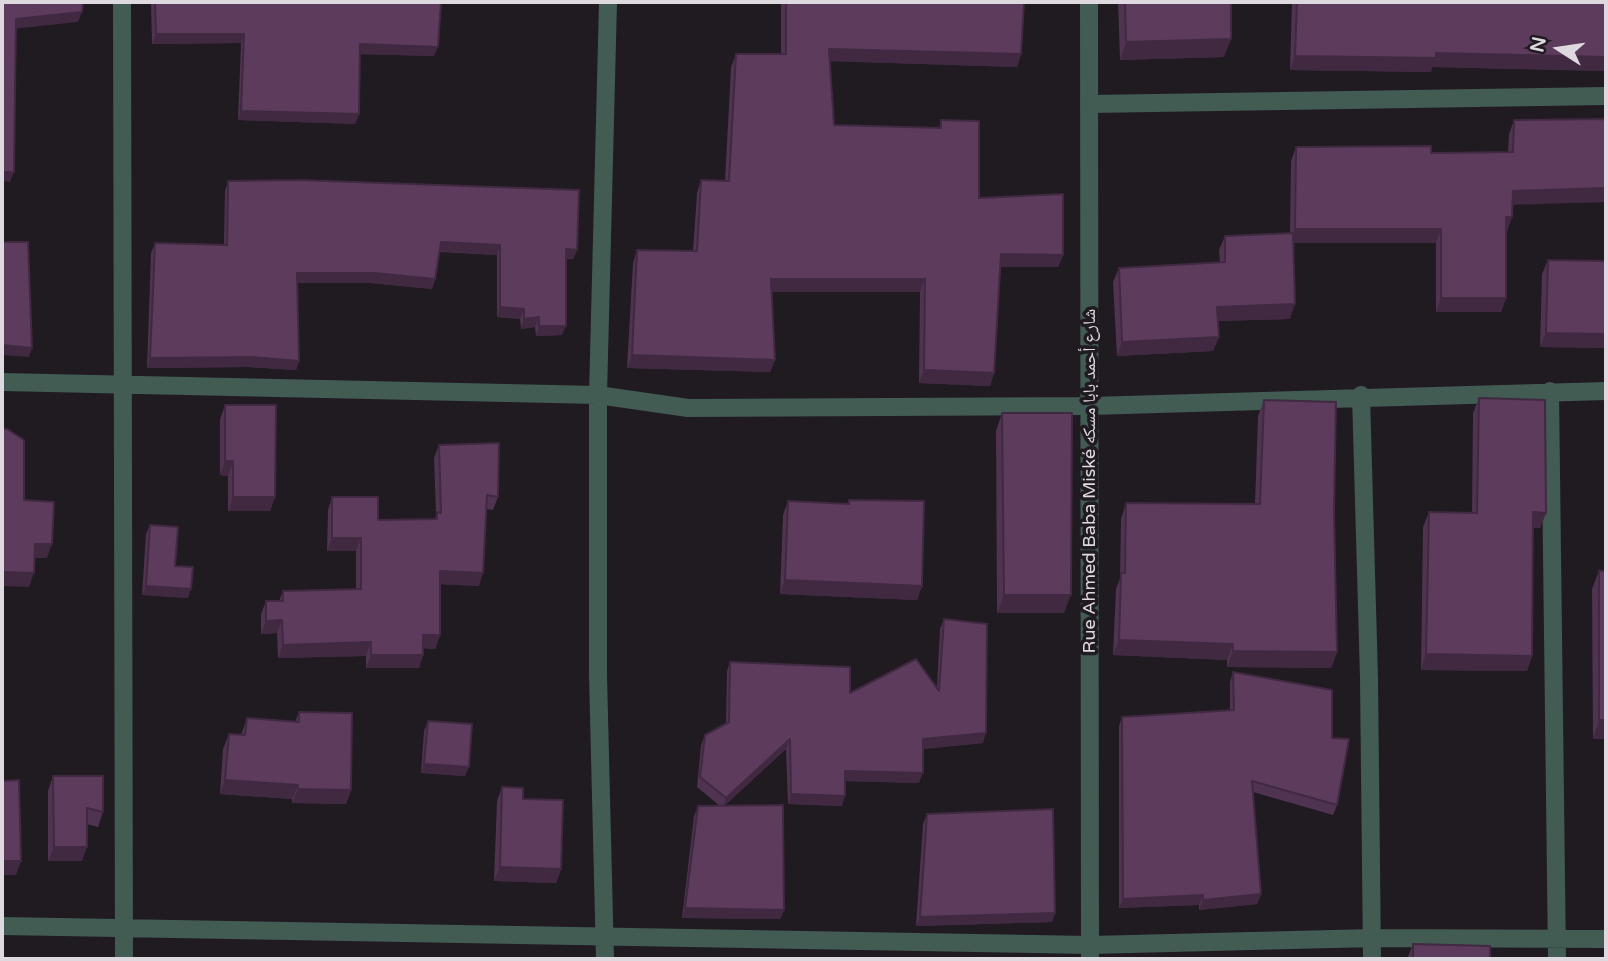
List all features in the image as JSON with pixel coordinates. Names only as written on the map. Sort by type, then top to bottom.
[{"type":"street","points":[[122,2],[124,959]]},
{"type":"street","points":[[605,959],[598,675],[598,395],[608,2]]},
{"type":"street","name":"Rue Ahmed Baba Miské شارع أحمد بابا مسكه","points":[[1089,2],[1090,952]]},
{"type":"street","points":[[1089,104],[1606,96]]},
{"type":"street","points":[[2,382],[598,395],[688,408],[1090,406],[1361,395],[1606,391]]},
{"type":"street","points":[[1550,391],[1557,959]]},
{"type":"street","points":[[1361,395],[1372,959]]},
{"type":"street","points":[[2,926],[1090,952],[1373,938],[1606,939]]},
{"type":"building","points":[[2,2],[83,2],[82,12],[16,19],[14,172],[2,172]]},
{"type":"building","points":[[155,2],[441,2],[438,47],[360,44],[359,114],[241,111],[244,34],[156,34]]},
{"type":"building","points":[[786,2],[1024,2],[1021,54],[829,49],[834,125],[941,128],[941,120],[979,121],[979,198],[1063,194],[1063,255],[1001,254],[994,373],[924,370],[925,279],[771,279],[775,360],[632,355],[637,250],[697,251],[701,180],[729,181],[736,54],[786,54]]},
{"type":"building","points":[[1125,2],[1231,2],[1231,39],[1126,42]]},
{"type":"building","points":[[1297,2],[1606,2],[1606,57],[1436,53],[1436,58],[1295,56]]},
{"type":"building","points":[[1606,119],[1606,188],[1513,191],[1512,217],[1506,217],[1506,298],[1441,298],[1441,229],[1295,229],[1296,147],[1431,146],[1431,153],[1513,152],[1514,120]]},
{"type":"building","points":[[299,180],[579,190],[577,250],[566,249],[566,326],[539,326],[539,317],[524,319],[524,309],[500,307],[500,245],[441,242],[435,279],[374,273],[297,273],[299,361],[252,357],[150,358],[155,243],[227,245],[228,181]]},
{"type":"building","points":[[1293,233],[1295,304],[1217,307],[1219,337],[1122,342],[1119,268],[1225,262],[1225,236]]},
{"type":"building","points":[[2,242],[28,242],[32,348],[2,345]]},
{"type":"building","points":[[1548,260],[1606,261],[1606,334],[1546,333]]},
{"type":"building","points":[[1479,398],[1545,400],[1546,513],[1533,512],[1532,656],[1426,654],[1429,512],[1477,513]]},
{"type":"building","points":[[1264,400],[1336,402],[1334,510],[1337,652],[1233,651],[1233,644],[1119,640],[1121,573],[1125,573],[1126,503],[1260,504]]},
{"type":"building","points":[[225,405],[276,405],[275,497],[233,497],[233,461],[225,461]]},
{"type":"building","points":[[1002,413],[1072,413],[1071,595],[1004,595]]},
{"type":"building","points":[[2,429],[7,429],[24,440],[24,500],[54,502],[52,544],[35,544],[34,573],[2,572]]},
{"type":"building","points":[[499,443],[498,497],[487,495],[483,573],[440,571],[440,635],[423,635],[423,655],[371,655],[371,642],[283,645],[282,620],[266,621],[266,601],[283,601],[283,591],[361,589],[361,538],[332,538],[332,497],[378,497],[378,520],[437,519],[437,512],[441,513],[439,445]]},
{"type":"building","points":[[849,500],[924,501],[922,586],[785,580],[788,501],[849,504]]},
{"type":"building","points":[[150,525],[178,527],[175,566],[193,567],[191,589],[146,586]]},
{"type":"building","points":[[1599,571],[1606,571],[1606,720],[1599,720]]},
{"type":"building","points":[[944,619],[987,624],[986,733],[923,739],[923,773],[845,771],[845,796],[791,794],[790,739],[726,798],[700,777],[705,735],[729,722],[730,662],[850,667],[850,693],[916,659],[939,691]]},
{"type":"building","points":[[1233,672],[1332,690],[1332,738],[1349,739],[1337,805],[1252,781],[1261,894],[1203,900],[1203,895],[1123,899],[1122,717],[1234,710]]},
{"type":"building","points":[[299,712],[352,713],[351,790],[298,789],[298,785],[225,780],[229,734],[245,735],[247,718],[299,722]]},
{"type":"building","points":[[428,721],[472,724],[469,767],[424,764]]},
{"type":"building","points":[[53,776],[103,776],[103,812],[87,808],[87,847],[54,847]]},
{"type":"building","points":[[19,780],[21,861],[2,861],[2,781]]},
{"type":"building","points":[[502,787],[523,788],[523,799],[563,800],[561,869],[500,867]]},
{"type":"building","points":[[783,805],[784,910],[685,908],[698,806]]},
{"type":"building","points":[[1053,809],[1055,913],[920,917],[927,814]]},
{"type":"building","points":[[1413,944],[1490,946],[1490,959],[1413,959]]}]
